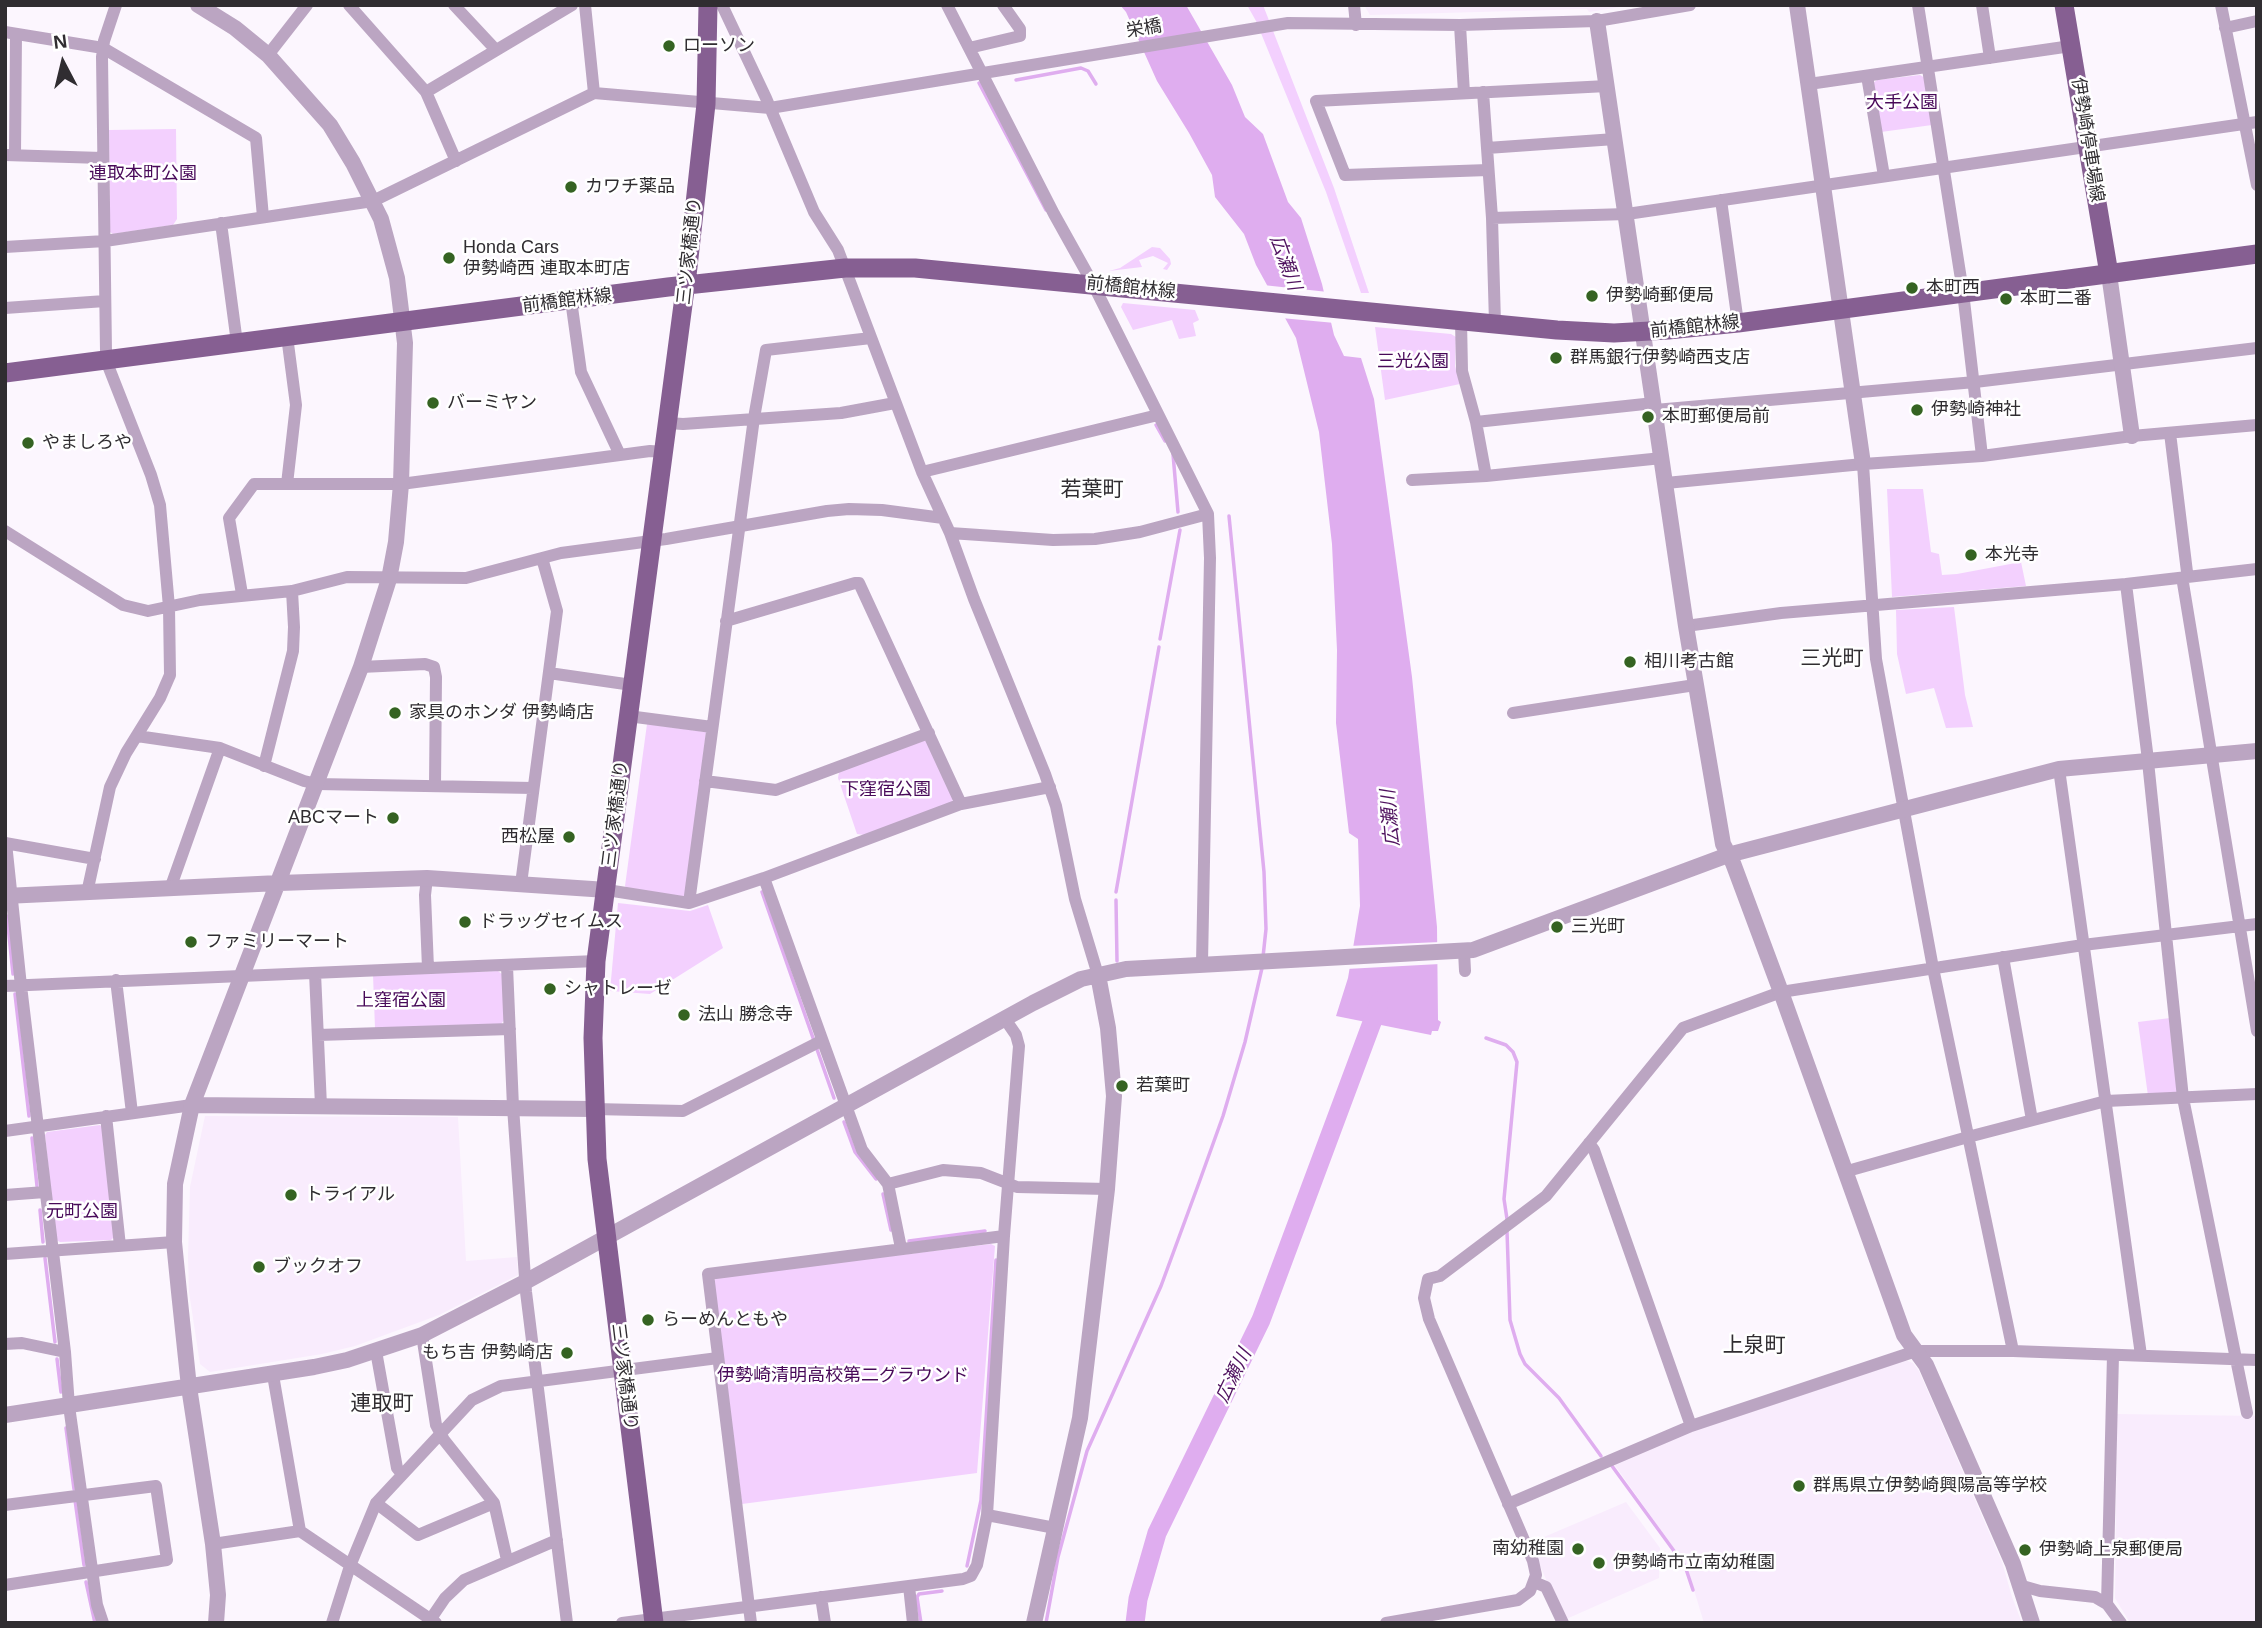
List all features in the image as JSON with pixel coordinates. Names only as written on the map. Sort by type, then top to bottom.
[{"type":"main road","name":"三ツ家橋通り","points":[[654,1621],[597,1159],[593,1038],[596,961],[686,285],[706,104],[708,5]]},
{"type":"main road","name":"伊勢崎停車場線","points":[[2064,5],[2109,274]]},
{"type":"main road","name":"前橋館林線","points":[[5,373],[686,285],[845,268],[915,268],[1589,332],[1644,332],[1738,323],[2257,254]]},
{"type":"street","points":[[87,893],[110,787],[126,753],[160,698],[170,674],[169,607],[160,505],[107,359],[102,158],[103,48],[116,5]]},
{"type":"street","points":[[198,5],[222,11],[268,55],[330,125],[373,201],[397,278],[403,322],[405,385],[401,484],[396,542],[389,579],[317,784],[192,1105],[175,1184],[174,1242],[189,1387],[213,1544],[218,1595],[216,1623]]},
{"type":"street","points":[[268,55],[307,5]]},
{"type":"street","points":[[349,5],[426,92],[456,161]]},
{"type":"street","points":[[454,5],[496,50]]},
{"type":"street","points":[[426,92],[572,5]]},
{"type":"street","points":[[5,247],[104,241],[373,201],[594,93],[585,5]]},
{"type":"street","points":[[722,5],[814,212],[838,250],[922,472],[950,533],[1050,787],[1098,975],[1108,1028],[1115,1096],[1107,1189],[1080,1418],[1034,1623]]},
{"type":"street","points":[[947,5],[1093,284],[1202,497],[1208,514],[1210,558],[1202,963]]},
{"type":"street","points":[[969,48],[1020,36],[1018,25],[1003,5]]},
{"type":"street","points":[[1354,5],[1356,25]]},
{"type":"street","name":"栄橋","points":[[594,93],[770,108],[1269,25],[1460,25],[1597,21],[1690,5]]},
{"type":"street","points":[[1797,5],[1863,464],[1876,659],[1933,968],[2013,1351]]},
{"type":"street","points":[[1918,5],[1963,292],[1982,456]]},
{"type":"street","points":[[1982,5],[1990,58]]},
{"type":"street","points":[[2221,5],[2251,123],[2257,185]]},
{"type":"street","points":[[1597,21],[1695,685],[1723,844],[1782,992],[1904,1335],[1931,1375],[2013,1564],[2032,1623]]},
{"type":"street","points":[[2225,28],[2257,21]]},
{"type":"street","points":[[1460,25],[1464,93]]},
{"type":"street","points":[[102,158],[10,155],[11,33],[103,48],[256,138],[263,216]]},
{"type":"street","points":[[1808,84],[2071,46]]},
{"type":"street","points":[[1867,76],[1884,176]]},
{"type":"street","points":[[1488,170],[1345,175],[1316,101],[1607,86]]},
{"type":"street","points":[[1483,92],[1492,218],[1495,323]]},
{"type":"street","points":[[1492,218],[1627,214],[2251,123]]},
{"type":"street","points":[[1487,148],[1615,139]]},
{"type":"street","points":[[1721,200],[1738,323]]},
{"type":"street","points":[[221,223],[237,343]]},
{"type":"street","points":[[2109,274],[2132,436]]},
{"type":"street","points":[[571,300],[581,372],[620,455]]},
{"type":"street","points":[[5,308],[105,301]]},
{"type":"street","points":[[1461,320],[1462,371],[1476,422],[1486,475]]},
{"type":"street","points":[[287,336],[296,405],[287,484]]},
{"type":"street","points":[[689,902],[754,418],[766,350],[872,338]]},
{"type":"street","points":[[1476,422],[1975,382],[2257,348]]},
{"type":"street","points":[[668,423],[858,411],[895,403]]},
{"type":"street","points":[[922,472],[1158,415]]},
{"type":"street","points":[[1666,483],[1863,464],[1982,456],[2132,436],[2257,425]]},
{"type":"street","points":[[2170,433],[2187,572],[2183,583],[2210,755],[2255,1005],[2257,1031]]},
{"type":"street","points":[[242,594],[229,518],[254,484],[401,484],[650,451],[664,452]]},
{"type":"street","points":[[1412,480],[1662,458]]},
{"type":"street","points":[[5,531],[123,605],[148,611],[242,594],[292,591],[347,578],[466,578],[561,553],[849,509],[943,518]]},
{"type":"street","points":[[950,533],[1086,540],[1140,531],[1208,514]]},
{"type":"street","points":[[521,884],[557,605],[542,558]]},
{"type":"street","points":[[1686,626],[1781,613],[2126,584],[2257,569]]},
{"type":"street","points":[[726,621],[859,583],[961,804]]},
{"type":"street","points":[[2126,584],[2183,1098],[2247,1413]]},
{"type":"street","points":[[264,766],[293,651],[292,591]]},
{"type":"street","points":[[360,667],[425,664],[434,667],[435,786]]},
{"type":"street","points":[[548,673],[632,685]]},
{"type":"street","points":[[1513,713],[1695,685]]},
{"type":"street","points":[[628,716],[712,727]]},
{"type":"street","points":[[705,781],[776,789],[929,733]]},
{"type":"street","points":[[137,736],[220,748],[317,784],[533,788]]},
{"type":"street","points":[[170,889],[220,748]]},
{"type":"street","points":[[5,1415],[273,1375],[347,1360],[422,1335],[525,1282],[1066,986],[1098,975],[1126,969],[1202,963],[1460,951],[1483,947],[1728,855],[2059,769],[2257,751]]},
{"type":"street","points":[[2059,769],[2141,1355]]},
{"type":"street","points":[[8,896],[427,878],[607,890],[689,902],[764,878],[961,804],[1050,787]]},
{"type":"street","points":[[94,859],[6,843],[8,896],[53,1250],[69,1405],[97,1605],[103,1623]]},
{"type":"street","points":[[427,878],[425,895],[428,968]]},
{"type":"street","points":[[764,878],[862,1150],[888,1184],[901,1248]]},
{"type":"street","points":[[1386,1623],[1458,1616],[1518,1600],[1530,1591],[1536,1569],[1429,1319],[1424,1291],[1428,1279],[1440,1276],[1546,1196],[1683,1028],[1782,992],[2083,945],[2257,924]]},
{"type":"street","points":[[1460,951],[1465,971]]},
{"type":"street","points":[[2003,957],[2032,1120]]},
{"type":"street","points":[[5,986],[596,961]]},
{"type":"street","points":[[508,966],[513,1107],[525,1282],[567,1623]]},
{"type":"street","points":[[315,973],[321,1106]]},
{"type":"street","points":[[116,980],[132,1113]]},
{"type":"street","points":[[622,1623],[963,1580],[971,1576],[976,1566],[987,1514],[1019,1046],[1016,1035],[1005,1019]]},
{"type":"street","points":[[318,1035],[510,1029]]},
{"type":"street","points":[[5,1131],[192,1105],[683,1111],[821,1041]]},
{"type":"street","points":[[1844,1172],[2106,1101],[2257,1094]]},
{"type":"street","points":[[106,1116],[120,1246]]},
{"type":"street","points":[[1589,1143],[1594,1150],[1691,1426]]},
{"type":"street","points":[[888,1184],[943,1170],[981,1173],[1017,1187],[1107,1189]]},
{"type":"street","points":[[5,1195],[45,1192]]},
{"type":"street","points":[[751,1623],[708,1274],[1004,1237]]},
{"type":"street","points":[[5,1254],[174,1242]]},
{"type":"street","points":[[422,1335],[436,1424],[440,1433],[495,1503],[507,1560]]},
{"type":"street","points":[[5,1344],[22,1343],[65,1352]]},
{"type":"street","points":[[1508,1504],[1691,1426],[1916,1350],[2257,1360]]},
{"type":"street","points":[[376,1351],[397,1468],[402,1475]]},
{"type":"street","points":[[2107,1604],[2113,1355]]},
{"type":"street","points":[[332,1623],[350,1566],[376,1503],[440,1433],[481,1394],[501,1386],[718,1358]]},
{"type":"street","points":[[273,1375],[300,1531]]},
{"type":"street","points":[[5,1505],[156,1486],[167,1560],[5,1586]]},
{"type":"street","points":[[376,1503],[418,1535],[495,1503]]},
{"type":"street","points":[[987,1514],[1055,1528]]},
{"type":"street","points":[[213,1544],[300,1531],[432,1621],[445,1598],[470,1576],[557,1540]]},
{"type":"street","points":[[1534,1582],[1546,1587],[1563,1623]]},
{"type":"street","points":[[2019,1585],[2040,1591],[2095,1597],[2107,1604],[2120,1623]]},
{"type":"street","points":[[909,1587],[913,1623]]},
{"type":"street","points":[[821,1597],[825,1623]]},
{"type":"shaded area","points":[[1364,5],[1632,5],[1589,12],[1587,9],[1370,15]]},
{"type":"shaded area","points":[[205,1116],[458,1117],[466,1261],[517,1257],[518,1275],[439,1315],[355,1346],[210,1372],[200,1364],[189,1292],[188,1257],[190,1187]]},
{"type":"shaded area","name":"群馬県立伊勢崎興陽高等学校","points":[[1905,1360],[1913,1363],[1919,1371],[2002,1562],[2022,1623],[1704,1623],[1687,1567],[1614,1464],[1691,1431]]},
{"type":"shaded area","points":[[2117,1414],[2257,1416],[2257,1623],[2130,1623],[2115,1598]]},
{"type":"shaded area","name":"伊勢崎市立南幼稚園","points":[[1626,1502],[1660,1548],[1659,1578],[1564,1620],[1530,1543]]},
{"type":"green space","points":[[1247,5],[1263,5],[1334,188],[1369,293],[1361,293],[1326,192]]},
{"type":"green space","name":"大手公園","points":[[1920,75],[1925,78],[1932,125],[1881,132],[1873,83],[1877,80]]},
{"type":"green space","name":"連取本町公園","points":[[176,129],[177,219],[173,225],[113,234],[110,232],[109,130]]},
{"type":"green space","points":[[1152,247],[1160,248],[1170,259],[1171,264],[1167,270],[1163,269],[1168,263],[1153,256],[1139,260],[1142,267],[1109,271],[1120,268]]},
{"type":"green space","points":[[1123,303],[1195,310],[1199,320],[1193,323],[1196,336],[1179,339],[1172,320],[1133,330],[1121,307]]},
{"type":"green space","name":"三光公園","points":[[1375,327],[1451,334],[1456,337],[1455,366],[1460,384],[1385,400]]},
{"type":"green space","points":[[1887,489],[1923,489],[1931,552],[1939,554],[1942,575],[2021,562],[2026,586],[1892,597]]},
{"type":"green space","points":[[1954,607],[1965,695],[1973,727],[1946,728],[1934,688],[1906,694],[1897,654],[1896,610]]},
{"type":"green space","points":[[647,724],[706,732],[687,895],[683,898],[627,889],[625,886]]},
{"type":"green space","name":"下窪宿公園","points":[[923,740],[929,742],[954,797],[952,802],[864,835],[857,834],[838,778],[839,772]]},
{"type":"green space","points":[[618,903],[690,911],[708,905],[723,948],[650,994],[610,991]]},
{"type":"green space","name":"上窪宿公園","points":[[498,971],[503,975],[505,1019],[501,1024],[375,1028],[373,975]]},
{"type":"green space","points":[[2170,1018],[2178,1092],[2148,1096],[2138,1022]]},
{"type":"green space","name":"元町公園","points":[[100,1125],[114,1237],[111,1240],[60,1242],[56,1240],[45,1135],[47,1132]]},
{"type":"green space","name":"伊勢崎清明高校第二グラウンド","points":[[991,1244],[995,1246],[977,1473],[742,1504],[714,1281],[717,1277]]},
{"type":"water","points":[[1120,5],[1186,5],[1232,85],[1245,117],[1263,134],[1288,202],[1301,218],[1322,284],[1334,335],[1344,356],[1361,358],[1374,399],[1412,677],[1437,927],[1438,1020],[1441,1022],[1438,1031],[1432,1031],[1431,1035],[1336,1016],[1348,978],[1360,906],[1358,839],[1349,833],[1336,723],[1337,650],[1332,544],[1319,432],[1296,338],[1256,265],[1244,234],[1215,197],[1212,175],[1157,81],[1126,12]]},
{"type":"pier","points":[[1263,285],[1328,292],[1335,323],[1281,318]]},
{"type":"pier","points":[[1440,942],[1440,964],[1346,969],[1349,946]]},
{"type":"waterway","points":[[1016,80],[1081,68],[1088,71],[1096,84]]},
{"type":"waterway","points":[[979,83],[1046,210]]},
{"type":"waterway","points":[[1156,425],[1165,441]]},
{"type":"waterway","points":[[1173,454],[1178,512]]},
{"type":"waterway","points":[[1229,516],[1264,872],[1266,929],[1263,957]]},
{"type":"waterway","points":[[1160,639],[1180,530]]},
{"type":"waterway","points":[[1116,892],[1159,647]]},
{"type":"waterway","points":[[762,892],[834,1098]]},
{"type":"waterway","points":[[1116,900],[1117,961]]},
{"type":"waterway","points":[[7,916],[13,974]]},
{"type":"waterway","points":[[1046,1623],[1058,1557],[1087,1451],[1161,1286],[1200,1180],[1245,1042],[1262,968]]},
{"type":"waterway","points":[[15,994],[29,1116]]},
{"type":"waterway","name":"広瀬川","points":[[1135,1623],[1138,1599],[1157,1533],[1261,1320],[1380,1001]]},
{"type":"waterway","points":[[1486,1038],[1506,1045],[1517,1062],[1504,1199],[1507,1219]]},
{"type":"waterway","points":[[844,1122],[855,1152],[876,1179]]},
{"type":"waterway","points":[[32,1138],[37,1186]]},
{"type":"waterway","points":[[883,1194],[891,1230]]},
{"type":"waterway","points":[[40,1210],[43,1242]]},
{"type":"waterway","points":[[909,1241],[985,1231]]},
{"type":"waterway","points":[[1507,1231],[1510,1320],[1520,1354],[1525,1364],[1559,1398],[1601,1456]]},
{"type":"waterway","points":[[45,1258],[55,1342]]},
{"type":"waterway","points":[[967,1566],[981,1500],[996,1260]]},
{"type":"waterway","points":[[57,1359],[61,1392]]},
{"type":"waterway","points":[[66,1428],[74,1489]]},
{"type":"waterway","points":[[1612,1466],[1685,1566],[1693,1590]]},
{"type":"waterway","points":[[75,1500],[84,1565]]},
{"type":"waterway","points":[[86,1582],[95,1623]]},
{"type":"waterway","points":[[921,1623],[917,1597],[919,1594],[942,1591]]},
{"type":"place","name":"ローソン","points":[[669,46]]},
{"type":"place","name":"カワチ薬品","points":[[571,187]]},
{"type":"place","name":"Honda Cars 伊勢崎西 連取本町店","points":[[449,258]]},
{"type":"place","name":"本町西","points":[[1912,288]]},
{"type":"place","name":"伊勢崎郵便局","points":[[1592,296]]},
{"type":"place","name":"本町二番","points":[[2006,299]]},
{"type":"place","name":"群馬銀行伊勢崎西支店","points":[[1556,358]]},
{"type":"place","name":"バーミヤン","points":[[433,403]]},
{"type":"place","name":"伊勢崎神社","points":[[1917,410]]},
{"type":"place","name":"本町郵便局前","points":[[1648,417]]},
{"type":"place","name":"やましろや","points":[[28,443]]},
{"type":"place","name":"本光寺","points":[[1971,555]]},
{"type":"place","name":"相川考古館","points":[[1630,662]]},
{"type":"place","name":"家具のホンダ 伊勢崎店","points":[[395,713]]},
{"type":"place","name":"ABCマート","points":[[393,818]]},
{"type":"place","name":"西松屋","points":[[569,837]]},
{"type":"place","name":"ドラッグセイムス","points":[[465,922]]},
{"type":"place","name":"三光町","points":[[1557,927]]},
{"type":"place","name":"ファミリーマート","points":[[191,942]]},
{"type":"place","name":"シャトレーゼ","points":[[550,989]]},
{"type":"place","name":"法山 勝念寺","points":[[684,1015]]},
{"type":"place","name":"若葉町","points":[[1122,1086]]},
{"type":"place","name":"トライアル","points":[[291,1195]]},
{"type":"place","name":"ブックオフ","points":[[259,1267]]},
{"type":"place","name":"らーめんともや","points":[[648,1320]]},
{"type":"place","name":"もち吉 伊勢崎店","points":[[567,1353]]},
{"type":"place","name":"群馬県立伊勢崎興陽高等学校","points":[[1799,1486]]},
{"type":"place","name":"南幼稚園","points":[[1578,1549]]},
{"type":"place","name":"伊勢崎上泉郵便局","points":[[2025,1550]]},
{"type":"place","name":"伊勢崎市立南幼稚園","points":[[1599,1563]]},
{"type":"district","name":"若葉町","points":[[1092,490]]},
{"type":"district","name":"三光町","points":[[1832,659]]},
{"type":"district","name":"上泉町","points":[[1754,1346]]},
{"type":"district","name":"連取町","points":[[382,1404]]}]
